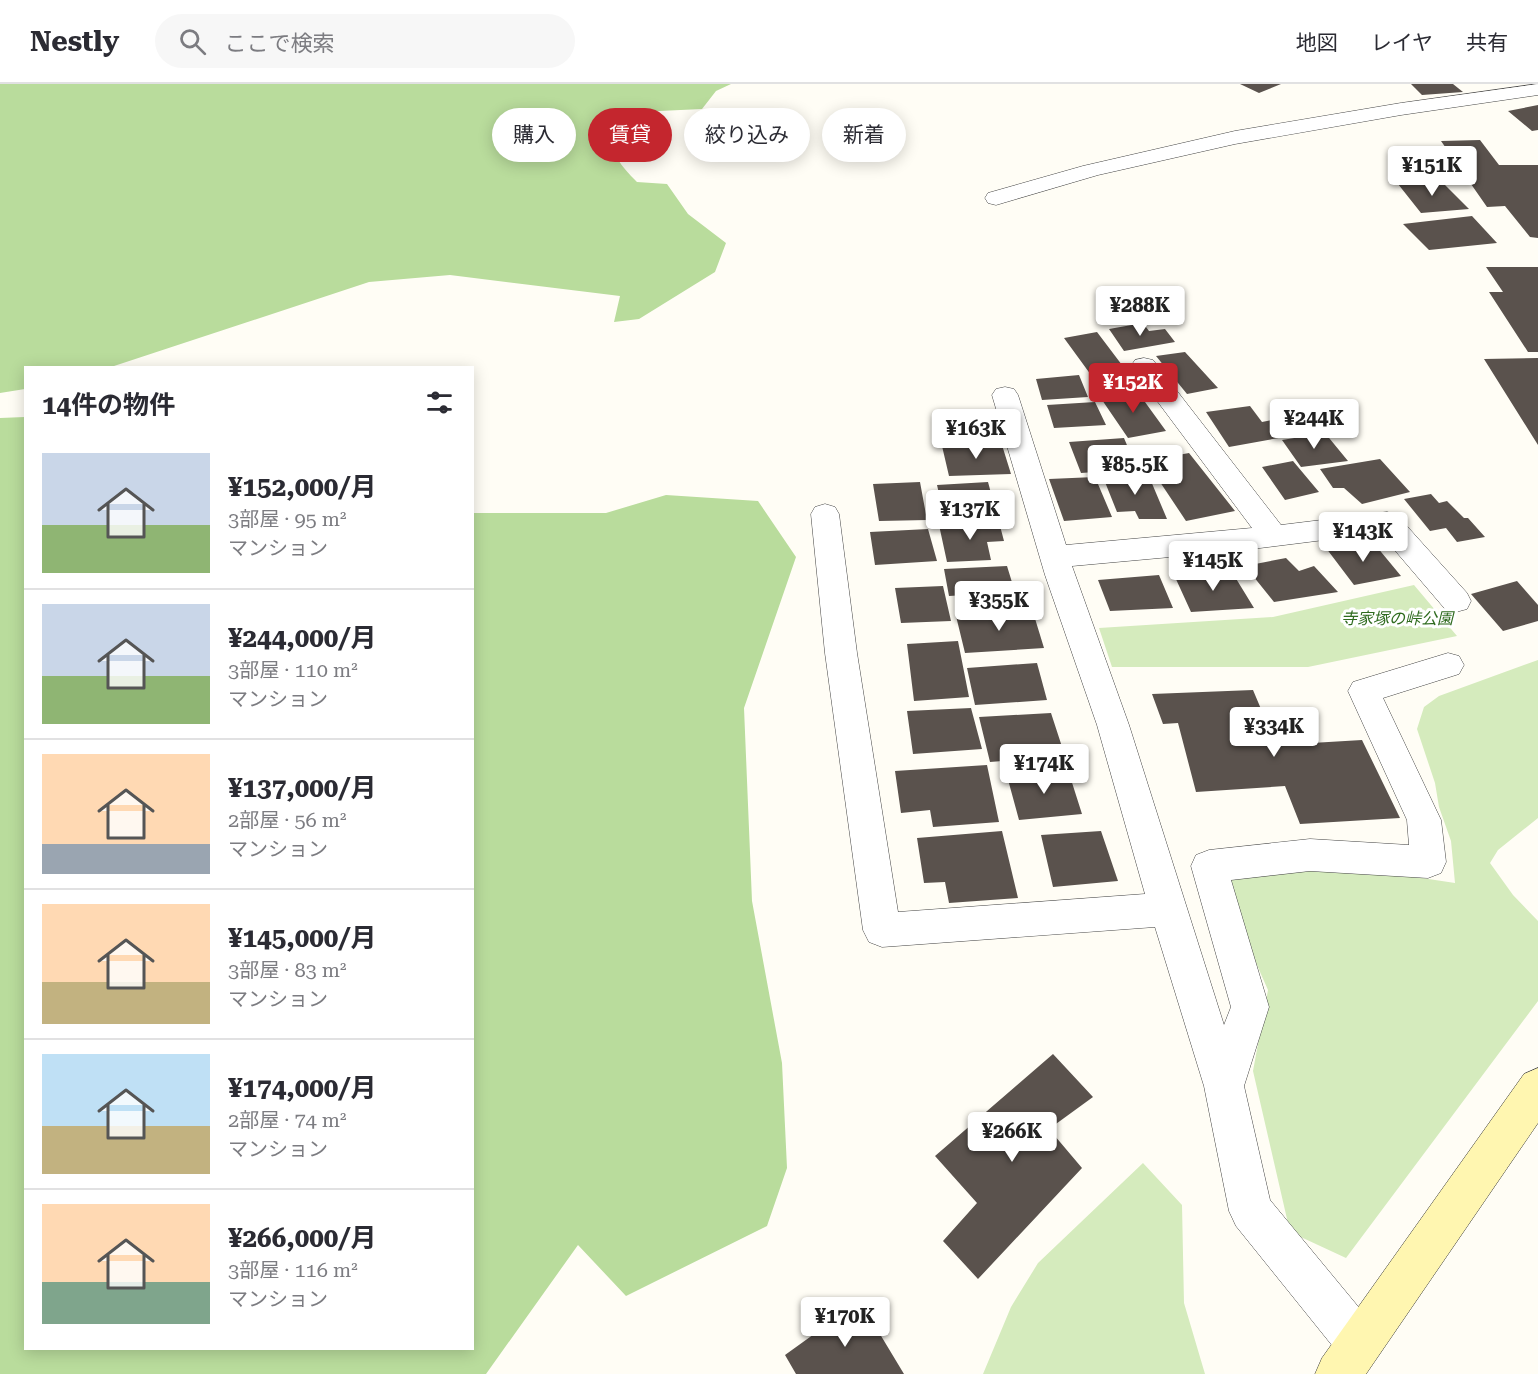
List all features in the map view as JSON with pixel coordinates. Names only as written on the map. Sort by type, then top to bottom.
[{"type":"street","points":[[996,198],[1049,180],[1213,141],[1383,111],[1468,101],[1538,89]]},
{"type":"street","points":[[1144,366],[1273,536]]},
{"type":"street","points":[[1005,395],[1055,557],[1113,725],[1224,1086],[1251,1211],[1348,1359],[1538,1088]]},
{"type":"street","points":[[825,514],[841,653],[882,930],[1168,909]]},
{"type":"street","points":[[1055,557],[1236,542],[1387,522],[1456,601]]},
{"type":"street","points":[[1224,1086],[1250,1007],[1209,866],[1310,855],[1428,862],[1424,820],[1364,692],[1448,665]]},
{"type":"green space","points":[[0,84],[731,84],[716,91],[703,108],[672,110],[672,108],[588,108],[588,162],[619,162],[637,182],[667,184],[688,214],[726,243],[715,272],[639,319],[614,322],[620,296],[450,275],[369,282],[114,366],[24,366],[24,389],[0,393]]},
{"type":"green space","points":[[24,417],[24,1350],[474,1350],[474,513],[606,513],[666,495],[758,501],[796,557],[744,708],[752,901],[782,1063],[787,1168],[767,1226],[626,1296],[578,1245],[486,1374],[0,1374],[0,418]]},
{"type":"green space","name":"寺家塚の峠公園","points":[[1414,585],[1457,636],[1308,667],[1112,667],[1099,628],[1273,617]]},
{"type":"green space","points":[[1538,660],[1538,818],[1498,850],[1490,863],[1513,895],[1538,921],[1538,1001],[1346,1258],[1290,1232],[1253,1071],[1268,990],[1226,895],[1231,875],[1308,870],[1382,872],[1455,883],[1451,841],[1417,729],[1424,707],[1439,696]]},
{"type":"green space","points":[[1143,1163],[1182,1205],[1184,1303],[1205,1374],[983,1374],[1011,1307],[1038,1263]]},
{"type":"building","points":[[1240,84],[1281,84],[1259,93]]},
{"type":"building","points":[[1411,84],[1453,84],[1463,92],[1422,95]]},
{"type":"building","points":[[1538,105],[1538,130],[1532,131],[1508,111]]},
{"type":"building","points":[[1480,140],[1499,165],[1538,165],[1538,238],[1530,237],[1505,206],[1487,207],[1441,141]]},
{"type":"building","points":[[1440,180],[1469,209],[1421,213],[1398,184]]},
{"type":"building","points":[[1472,216],[1497,243],[1429,250],[1403,224]]},
{"type":"building","points":[[1486,267],[1538,267],[1538,352],[1528,352],[1489,292],[1503,292]]},
{"type":"building","points":[[1143,323],[1149,331],[1165,329],[1175,342],[1124,351],[1109,329]]},
{"type":"building","points":[[1097,332],[1125,369],[1091,375],[1064,338]]},
{"type":"building","points":[[1185,352],[1218,388],[1187,394],[1156,356]]},
{"type":"building","points":[[1538,358],[1538,445],[1484,359]]},
{"type":"building","points":[[1079,375],[1088,397],[1042,400],[1036,379]]},
{"type":"building","points":[[1137,391],[1166,431],[1128,438],[1100,397]]},
{"type":"building","points":[[1095,402],[1106,425],[1054,428],[1047,405]]},
{"type":"building","points":[[1250,406],[1262,422],[1277,419],[1290,436],[1229,447],[1206,412]]},
{"type":"building","points":[[1325,433],[1348,461],[1301,467],[1282,440]]},
{"type":"building","points":[[1124,438],[1137,469],[1081,473],[1069,442]]},
{"type":"building","points":[[1002,445],[1011,474],[949,476],[942,446]]},
{"type":"building","points":[[1189,453],[1235,511],[1186,521],[1146,461]]},
{"type":"building","points":[[1380,459],[1410,492],[1362,504],[1344,488],[1333,488],[1320,469]]},
{"type":"building","points":[[1293,461],[1319,492],[1285,500],[1262,467]]},
{"type":"building","points":[[1148,474],[1167,519],[1139,519],[1135,511],[1117,512],[1103,477]]},
{"type":"building","points":[[1095,477],[1112,517],[1064,521],[1049,479]]},
{"type":"building","points":[[920,482],[927,520],[879,521],[873,484]]},
{"type":"building","points":[[988,482],[995,508],[943,511],[937,485]]},
{"type":"building","points":[[1431,494],[1439,503],[1447,501],[1464,518],[1468,518],[1485,537],[1457,542],[1446,528],[1430,531],[1404,499]]},
{"type":"building","points":[[999,522],[1004,541],[987,542],[991,560],[947,562],[939,525]]},
{"type":"building","points":[[928,529],[937,561],[875,565],[870,532]]},
{"type":"building","points":[[1372,541],[1401,576],[1354,585],[1326,548]]},
{"type":"building","points":[[1286,558],[1299,571],[1314,566],[1338,592],[1274,602],[1245,566]]},
{"type":"building","points":[[1007,566],[1015,592],[949,596],[944,569]]},
{"type":"building","points":[[1232,572],[1254,608],[1191,612],[1175,577]]},
{"type":"building","points":[[1159,575],[1173,608],[1110,611],[1098,580]]},
{"type":"building","points":[[1517,581],[1538,605],[1538,621],[1503,631],[1471,594]]},
{"type":"building","points":[[943,586],[951,621],[901,623],[895,588]]},
{"type":"building","points":[[1033,612],[1044,648],[965,653],[956,616]]},
{"type":"building","points":[[958,641],[969,697],[914,701],[907,644]]},
{"type":"building","points":[[1037,663],[1047,700],[975,705],[967,668]]},
{"type":"building","points":[[1253,690],[1261,709],[1277,708],[1295,744],[1362,740],[1400,818],[1300,824],[1285,786],[1196,792],[1178,723],[1163,724],[1152,694]]},
{"type":"building","points":[[971,708],[982,749],[913,754],[907,711]]},
{"type":"building","points":[[1051,713],[1065,756],[990,762],[979,717]]},
{"type":"building","points":[[987,765],[999,822],[933,827],[930,810],[901,813],[895,771]]},
{"type":"building","points":[[1068,770],[1082,814],[1019,820],[1007,776]]},
{"type":"building","points":[[1002,831],[1018,898],[949,903],[945,882],[924,883],[917,838]]},
{"type":"building","points":[[1101,831],[1118,881],[1053,887],[1041,835]]},
{"type":"building","points":[[1053,1054],[1093,1097],[1049,1129],[1082,1168],[978,1279],[943,1241],[977,1203],[935,1156]]},
{"type":"building","points":[[860,1301],[904,1374],[796,1374],[785,1355]]}]
